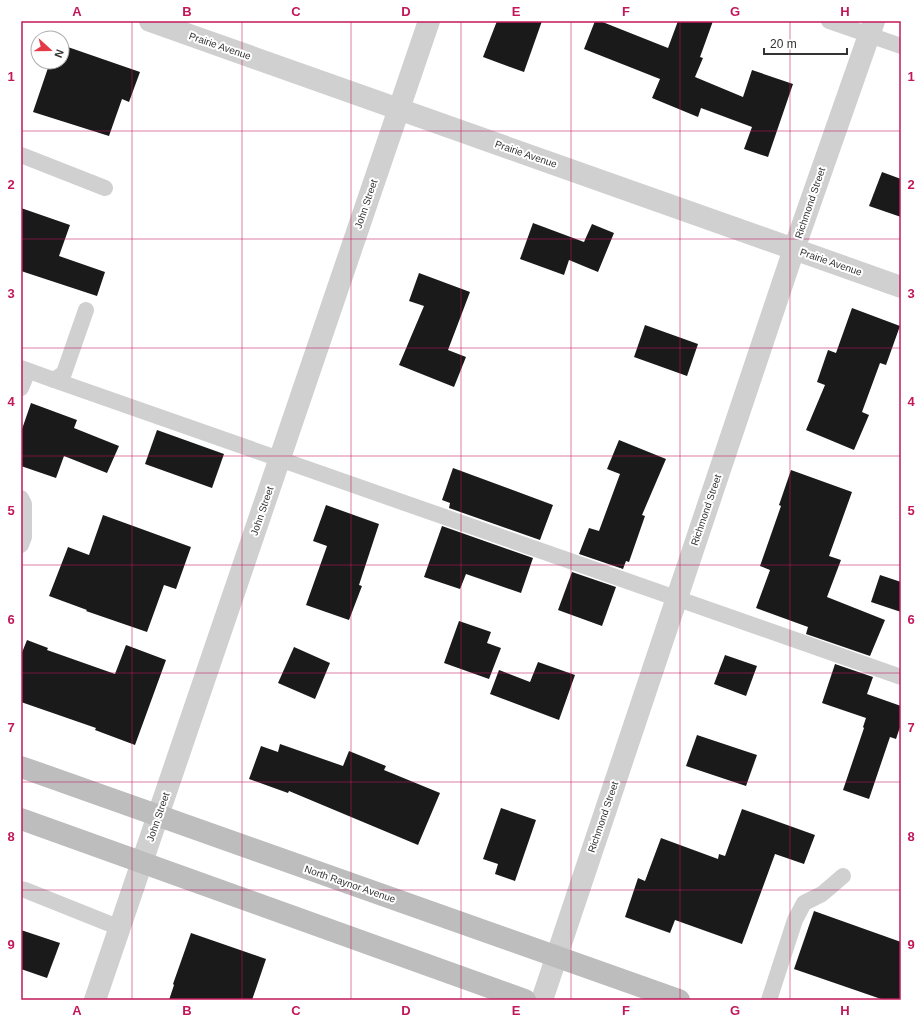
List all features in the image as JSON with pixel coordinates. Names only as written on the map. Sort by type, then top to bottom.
[{"type":"main road","name":"North Raynor Avenue","points":[[21,767],[679,1000]]},
{"type":"main road","points":[[21,819],[525,1000]]},
{"type":"street","name":"Prairie Avenue","points":[[150,21],[901,287]]},
{"type":"street","name":"John Street","points":[[95,1000],[429,21]]},
{"type":"street","name":"Richmond Street","points":[[542,1000],[794,249],[872,28]]},
{"type":"lane","points":[[829,21],[872,28],[901,46]]},
{"type":"lane","points":[[21,155],[105,188]]},
{"type":"lane","points":[[54,380],[64,373],[86,310]]},
{"type":"lane","points":[[21,388],[25,370],[901,677]]},
{"type":"lane","points":[[21,498],[24,504],[24,537],[21,545]]},
{"type":"lane","points":[[769,1000],[795,920],[804,903],[822,894],[843,876]]},
{"type":"lane","points":[[21,889],[120,928]]},
{"type":"building","points":[[497,21],[542,21],[524,72],[483,57]]},
{"type":"building","points":[[595,21],[600,21],[668,48],[678,21],[713,21],[700,57],[703,58],[695,77],[743,97],[752,70],[793,84],[768,157],[744,149],[752,127],[701,108],[698,117],[652,98],[660,79],[584,49]]},
{"type":"building","points":[[70,48],[140,72],[129,102],[122,99],[109,136],[33,112],[47,70],[70,70]]},
{"type":"building","points":[[882,172],[901,179],[901,217],[869,206]]},
{"type":"building","points":[[21,208],[70,225],[59,256],[105,272],[97,296],[21,271]]},
{"type":"building","points":[[533,223],[584,242],[592,224],[614,233],[598,272],[569,260],[564,275],[520,259]]},
{"type":"building","points":[[419,273],[470,292],[448,350],[466,357],[454,387],[399,365],[424,306],[409,301]]},
{"type":"building","points":[[852,308],[900,326],[886,365],[880,363],[862,412],[869,415],[854,450],[806,430],[825,385],[817,382],[828,350],[836,353]]},
{"type":"building","points":[[645,325],[698,344],[687,376],[634,357]]},
{"type":"building","points":[[31,403],[77,420],[74,428],[119,446],[107,473],[64,456],[56,478],[21,466],[21,432]]},
{"type":"building","points":[[157,430],[224,454],[212,488],[145,464]]},
{"type":"building","points":[[619,440],[666,459],[642,515],[645,516],[629,562],[626,561],[623,569],[579,554],[589,528],[599,531],[620,474],[607,469]]},
{"type":"building","points":[[453,468],[553,505],[540,540],[449,508],[450,503],[442,500]]},
{"type":"building","points":[[791,470],[852,492],[829,556],[841,560],[827,597],[885,620],[870,656],[806,634],[808,627],[756,608],[770,570],[760,566],[781,506],[779,505]]},
{"type":"building","points":[[326,505],[379,524],[359,585],[362,586],[349,620],[306,605],[327,546],[313,541]]},
{"type":"building","points":[[103,515],[191,547],[176,589],[164,585],[147,632],[86,611],[87,610],[49,596],[68,547],[89,555]]},
{"type":"building","points":[[442,526],[533,558],[521,593],[466,574],[460,589],[424,577]]},
{"type":"building","points":[[572,572],[616,587],[602,626],[558,610]]},
{"type":"building","points":[[880,575],[901,582],[901,612],[871,602]]},
{"type":"building","points":[[459,621],[491,632],[487,643],[501,648],[489,679],[444,663]]},
{"type":"building","points":[[27,640],[48,648],[47,650],[115,674],[126,645],[166,660],[135,745],[95,730],[96,728],[21,702],[21,655]]},
{"type":"building","points":[[294,647],[330,663],[315,699],[278,683]]},
{"type":"building","points":[[725,655],[757,666],[746,696],[714,684]]},
{"type":"building","points":[[538,662],[575,675],[559,720],[490,694],[499,670],[530,682]]},
{"type":"building","points":[[835,664],[873,677],[867,694],[901,706],[901,724],[896,739],[890,737],[869,799],[843,790],[866,718],[822,703]]},
{"type":"building","points":[[697,735],[757,755],[746,786],[686,766]]},
{"type":"building","points":[[280,744],[343,766],[349,751],[386,766],[384,770],[440,793],[418,845],[289,791],[288,793],[249,779],[261,746],[278,752]]},
{"type":"building","points":[[501,808],[536,820],[515,881],[495,874],[498,864],[483,859]]},
{"type":"building","points":[[742,809],[815,835],[804,864],[775,854],[742,944],[675,920],[670,933],[625,917],[638,878],[645,881],[661,838],[718,859],[719,854],[725,856]]},
{"type":"building","points":[[814,911],[901,942],[901,1000],[884,1000],[794,969]]},
{"type":"building","points":[[21,930],[60,943],[47,978],[21,969]]},
{"type":"building","points":[[191,933],[266,959],[252,1000],[169,1000]]}]
